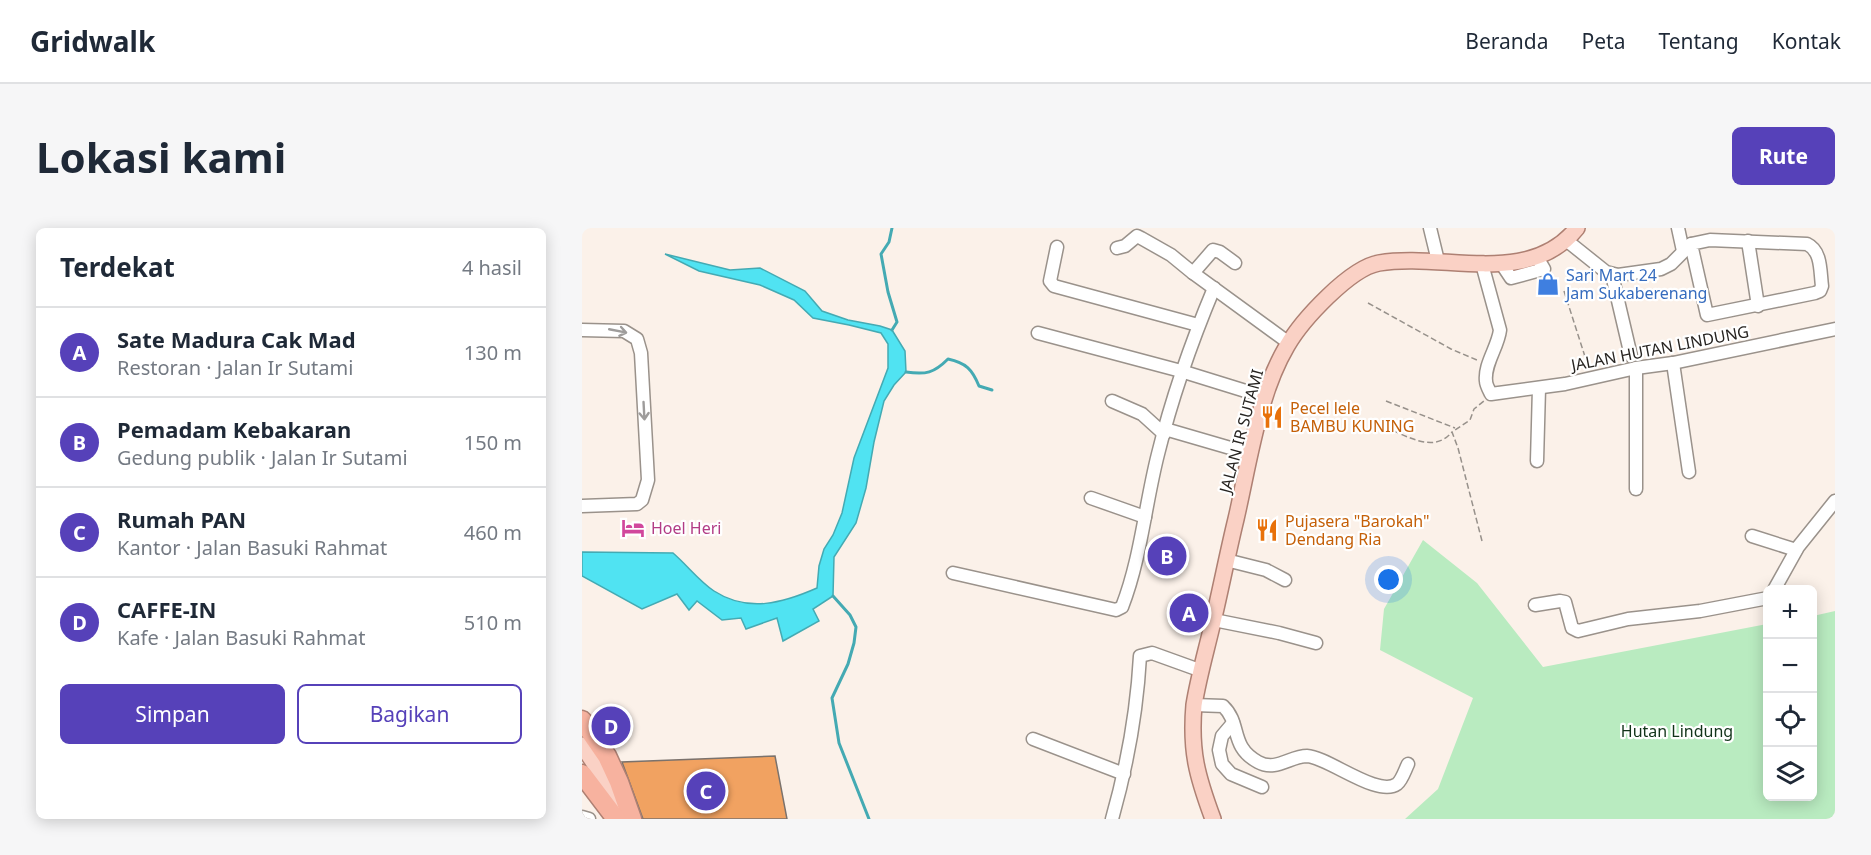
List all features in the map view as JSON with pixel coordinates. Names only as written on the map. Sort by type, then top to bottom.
[{"type":"highway","points":[[582,720],[607,756],[619,782],[625,816]]},
{"type":"highway","points":[[582,774],[625,816]]},
{"type":"main road","name":"JALAN IR SUTAMI","points":[[1213,819],[1194,763],[1192,726],[1194,705],[1265,397],[1289,343],[1322,302],[1362,268],[1389,261],[1482,264],[1518,262],[1537,257],[1572,234]]},
{"type":"main road","points":[[582,745],[611,789],[625,816]]},
{"type":"main road","points":[[582,757],[605,792],[625,816]]},
{"type":"street","points":[[1430,228],[1438,261]]},
{"type":"street","points":[[1572,234],[1606,272],[1612,275],[1662,269],[1671,264],[1687,248],[1710,240],[1807,244],[1814,247],[1817,252],[1822,286],[1820,291],[1719,315],[1706,315],[1687,248],[1678,228]]},
{"type":"street","points":[[1117,248],[1125,246],[1135,232],[1171,255],[1289,343]]},
{"type":"street","points":[[1748,241],[1758,306]]},
{"type":"street","points":[[1057,247],[1050,281],[1054,286],[1198,325]]},
{"type":"street","points":[[1193,273],[1213,250],[1217,250],[1235,263]]},
{"type":"street","points":[[1482,264],[1500,330],[1499,341],[1489,365],[1486,381],[1491,394]]},
{"type":"street","points":[[1612,275],[1633,362],[1636,489]]},
{"type":"street","points":[[953,573],[1119,609],[1131,583],[1164,432],[1181,371],[1214,288]]},
{"type":"street","points":[[582,330],[624,331],[637,339],[641,353],[648,480],[642,500],[637,504],[582,506]]},
{"type":"street","name":"JALAN HUTAN LINDUNG","points":[[1491,394],[1591,378],[1633,362],[1672,363],[1835,330]]},
{"type":"street","points":[[1038,333],[1181,371],[1265,397]]},
{"type":"street","points":[[1672,363],[1689,472]]},
{"type":"street","points":[[1537,461],[1539,388]]},
{"type":"street","points":[[1112,401],[1142,414],[1164,432],[1251,454]]},
{"type":"street","points":[[1091,498],[1145,517]]},
{"type":"street","points":[[1777,585],[1796,550],[1835,501]]},
{"type":"street","points":[[1752,536],[1796,550]]},
{"type":"street","points":[[1226,560],[1266,570],[1285,579]]},
{"type":"street","points":[[1535,605],[1560,601],[1566,603],[1572,628],[1578,632],[1628,619],[1700,611],[1763,599]]},
{"type":"street","points":[[1214,620],[1316,643]]},
{"type":"street","points":[[1112,819],[1124,774],[1139,682],[1140,656],[1152,653],[1202,671]]},
{"type":"street","points":[[1194,705],[1223,706],[1229,712],[1241,747],[1259,763],[1266,765],[1280,764],[1307,756],[1375,785],[1390,786],[1398,783],[1408,764]]},
{"type":"street","points":[[1233,723],[1222,735],[1219,750],[1222,764],[1231,774],[1262,787]]},
{"type":"street","points":[[1033,739],[1124,774]]},
{"type":"street","points":[[582,817],[589,819]]},
{"type":"path","points":[[1564,291],[1579,332],[1591,378]]},
{"type":"path","points":[[1368,303],[1450,349],[1489,365]]},
{"type":"path","points":[[1385,427],[1418,440],[1435,443],[1443,441],[1455,428],[1470,420],[1474,409],[1491,394]]},
{"type":"path","points":[[1386,401],[1455,428]]},
{"type":"path","points":[[1452,432],[1482,541]]},
{"type":"green space","name":"Hutan Lindung","points":[[1423,540],[1477,583],[1543,667],[1763,625],[1763,801],[1817,801],[1817,615],[1835,611],[1835,819],[1405,819],[1438,789],[1473,698],[1380,650],[1384,609]]},
{"type":"water","points":[[665,254],[730,270],[760,268],[805,291],[822,311],[848,320],[892,330],[905,351],[906,372],[884,401],[866,488],[856,523],[834,557],[833,596],[813,609],[819,621],[783,641],[777,618],[746,629],[741,618],[722,620],[697,601],[689,610],[677,594],[642,609],[582,576],[582,552],[673,553],[714,591],[727,598],[753,604],[791,598],[817,588],[819,566],[824,549],[842,513],[854,458],[888,368],[888,344],[881,333],[813,318],[794,300],[760,285],[699,271]]},
{"type":"building","points":[[775,756],[787,819],[643,819],[622,762]]},
{"type":"waterway","points":[[892,228],[889,242],[881,254],[888,292],[897,322],[892,330]]},
{"type":"waterway","points":[[906,372],[929,372],[948,359],[964,365],[974,375],[979,386],[992,390]]},
{"type":"waterway","points":[[833,596],[850,615],[856,627],[848,664],[832,698],[839,743],[869,819]]},
{"type":"place","name":"Sari Mart 24 Jam Sukaberenang","points":[[1548,284]]},
{"type":"place","name":"Pecel lele BAMBU KUNING","points":[[1272,417]]},
{"type":"place","name":"Hoel Heri","points":[[633,528]]},
{"type":"place","name":"Pujasera \"Barokah\" Dendang Ria","points":[[1267,530]]},
{"type":"place","name":"Pemadam Kebakaran","points":[[1167,556]]},
{"type":"place","name":"Sate Madura Cak Mad","points":[[1189,613]]},
{"type":"place","name":"CAFFE-IN","points":[[611,726]]},
{"type":"place","name":"Rumah PAN","points":[[706,791]]}]
